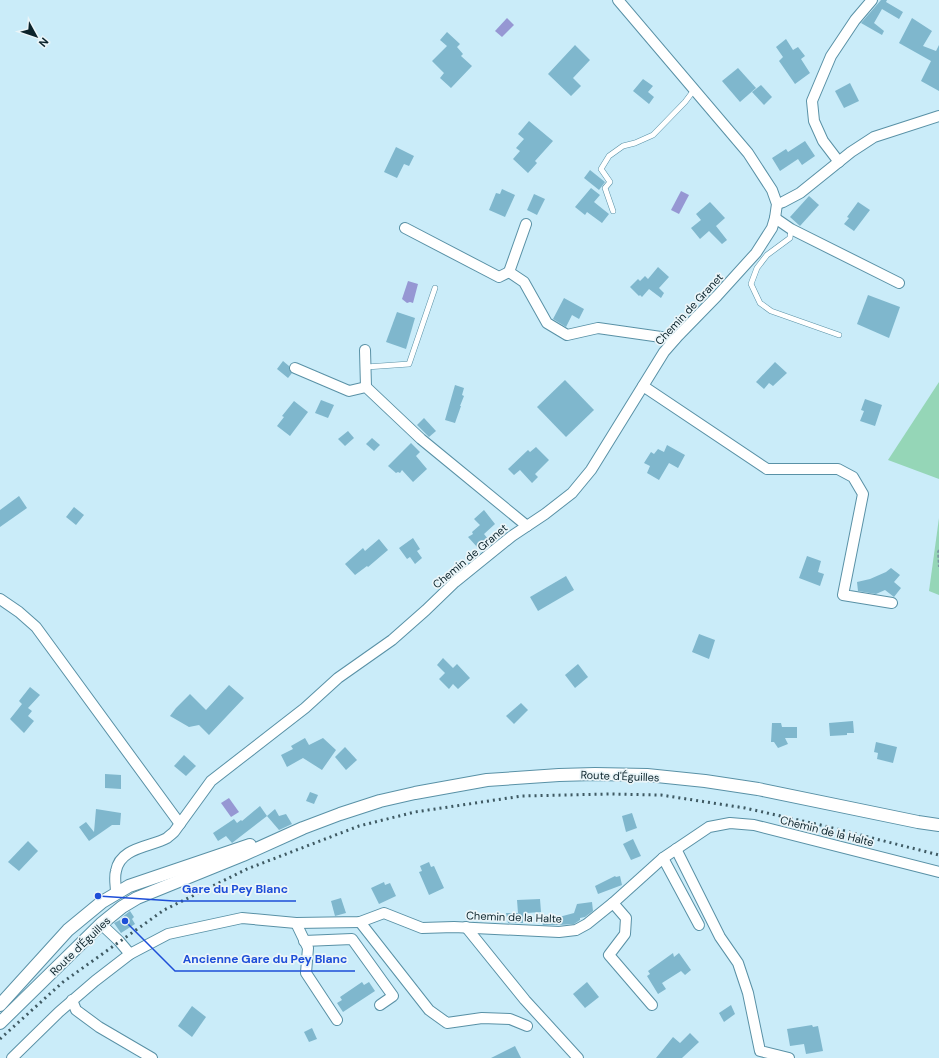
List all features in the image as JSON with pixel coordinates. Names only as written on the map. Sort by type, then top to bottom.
[{"type":"street","points":[[618,0],[748,153],[772,190],[777,204],[800,193],[874,137],[939,116]]},
{"type":"street","points":[[839,162],[823,141],[814,121],[812,101],[831,56],[855,20],[872,0]]},
{"type":"street","name":"Chemin de Granet","points":[[116,893],[116,868],[121,860],[137,848],[167,838],[174,832],[212,781],[305,708],[338,678],[392,640],[426,610],[454,582],[512,536],[545,514],[572,493],[591,470],[664,352],[756,253],[772,228],[777,204]]},
{"type":"street","points":[[775,218],[791,229],[900,283]]},
{"type":"street","points":[[405,228],[499,278],[509,272],[526,224]]},
{"type":"street","points":[[509,272],[524,282],[547,323],[567,335],[598,328],[675,339]]},
{"type":"street","points":[[365,350],[366,387],[421,439],[527,526]]},
{"type":"street","points":[[295,368],[349,391],[366,387]]},
{"type":"street","points":[[643,386],[767,469],[838,469],[853,477],[863,494],[843,595],[892,603]]},
{"type":"street","points":[[2,603],[36,627],[180,824]]},
{"type":"street","name":"Route d'Éguilles","points":[[0,1005],[68,930],[87,912],[129,886],[380,801],[454,786],[487,780],[559,775],[647,775],[729,784],[939,825]]},
{"type":"street","name":"Chemin de la Halte","points":[[12,1058],[72,1000],[94,981],[130,954],[168,934],[242,918],[296,923],[360,922],[384,913],[422,928],[466,927],[559,932],[576,930],[587,924],[613,903],[676,849],[709,827],[730,823],[754,824],[939,872]]},
{"type":"street","name":"Route d'Éguilles","points":[[0,1023],[102,924],[124,906],[137,898],[243,855],[303,828]]},
{"type":"street","points":[[676,849],[720,937],[738,963],[748,993],[760,1051],[789,1058]]},
{"type":"street","points":[[664,858],[699,924]]},
{"type":"street","points":[[116,893],[124,906]]},
{"type":"street","points":[[613,903],[626,918],[625,934],[609,955],[652,1005]]},
{"type":"street","points":[[87,912],[102,924],[130,954]]},
{"type":"street","points":[[360,922],[429,1010],[447,1023],[482,1018],[510,1019],[527,1026]]},
{"type":"street","points":[[296,923],[308,948],[306,973],[337,1020]]},
{"type":"street","points":[[466,927],[526,1000],[578,1058]]},
{"type":"street","points":[[304,940],[352,939],[393,996],[380,1005]]},
{"type":"street","points":[[72,1000],[76,1010],[99,1027],[152,1058]]},
{"type":"lane","points":[[613,211],[605,188],[610,182],[601,170],[609,156],[623,146],[635,143],[653,135],[686,102],[694,90]]},
{"type":"lane","points":[[791,229],[790,238],[767,255],[757,268],[751,284],[760,302],[771,311],[839,335]]},
{"type":"lane","points":[[366,367],[409,364],[435,288]]},
{"type":"path","points":[[939,550],[939,567]]},
{"type":"green space","points":[[939,382],[939,479],[888,460]]},
{"type":"green space","points":[[939,518],[939,595],[929,591]]},
{"type":"water","points":[[507,18],[514,25],[502,37],[495,31]]},
{"type":"water","points":[[681,191],[689,195],[679,214],[671,210]]},
{"type":"water","points":[[408,281],[418,284],[413,303],[407,303],[402,299]]},
{"type":"water","points":[[229,798],[239,812],[231,817],[221,803]]},
{"type":"building","points":[[881,0],[887,0],[886,2],[903,12],[899,19],[882,9],[874,23],[884,31],[882,35],[861,23]]},
{"type":"building","points":[[912,18],[932,31],[923,46],[936,51],[939,45],[939,91],[921,81],[931,61],[899,43]]},
{"type":"building","points":[[447,32],[460,44],[457,47],[463,54],[461,56],[472,66],[451,88],[440,78],[444,73],[432,61],[447,46],[440,40]]},
{"type":"building","points":[[786,39],[793,50],[798,47],[805,56],[801,59],[810,73],[795,84],[779,61],[783,57],[776,47]]},
{"type":"building","points":[[575,45],[590,60],[573,78],[581,86],[571,96],[548,74]]},
{"type":"building","points":[[738,68],[756,88],[740,102],[722,81]]},
{"type":"building","points":[[643,79],[653,86],[648,92],[654,97],[649,104],[633,91]]},
{"type":"building","points":[[850,83],[859,101],[844,108],[835,91]]},
{"type":"building","points":[[761,85],[772,97],[764,105],[752,92]]},
{"type":"building","points":[[529,121],[553,141],[535,161],[537,163],[528,173],[513,159],[520,151],[516,148],[524,139],[518,134]]},
{"type":"building","points":[[805,141],[815,156],[802,165],[798,159],[780,171],[772,158],[786,149],[788,152]]},
{"type":"building","points":[[396,147],[414,156],[409,166],[404,164],[397,178],[384,172]]},
{"type":"building","points":[[590,170],[605,182],[599,190],[584,178]]},
{"type":"building","points":[[591,188],[600,195],[594,202],[609,214],[602,223],[587,212],[585,215],[575,207]]},
{"type":"building","points":[[502,189],[515,195],[505,217],[489,210],[496,193],[500,194]]},
{"type":"building","points":[[534,194],[545,199],[537,215],[527,210]]},
{"type":"building","points":[[809,196],[819,205],[800,226],[790,217]]},
{"type":"building","points":[[710,202],[725,218],[716,226],[727,240],[722,244],[709,231],[700,239],[691,228],[701,220],[696,214]]},
{"type":"building","points":[[858,202],[870,210],[854,231],[844,224],[849,218],[847,217]]},
{"type":"building","points":[[658,267],[669,277],[659,288],[664,293],[661,298],[649,289],[642,297],[640,295],[639,296],[630,287],[638,279],[640,281],[645,276],[648,279]]},
{"type":"building","points":[[868,295],[900,307],[889,338],[857,324]]},
{"type":"building","points":[[564,298],[584,309],[579,319],[572,315],[566,327],[553,319]]},
{"type":"building","points":[[397,312],[415,318],[406,349],[386,342]]},
{"type":"building","points":[[283,361],[289,366],[292,373],[288,378],[277,369]]},
{"type":"building","points":[[775,362],[787,373],[773,386],[769,383],[764,389],[756,382]]},
{"type":"building","points":[[565,380],[594,410],[566,437],[537,407]]},
{"type":"building","points":[[455,385],[464,388],[462,395],[464,396],[455,423],[445,420]]},
{"type":"building","points":[[865,399],[882,405],[875,426],[860,421],[864,411],[861,410]]},
{"type":"building","points":[[321,400],[334,405],[328,418],[315,413]]},
{"type":"building","points":[[294,401],[308,412],[290,436],[277,426],[284,417],[282,416]]},
{"type":"building","points":[[424,418],[436,431],[429,437],[417,425]]},
{"type":"building","points":[[348,431],[354,438],[345,446],[338,439]]},
{"type":"building","points":[[372,438],[380,445],[374,451],[366,444]]},
{"type":"building","points":[[411,443],[420,452],[416,456],[427,469],[413,482],[402,470],[400,473],[396,473],[388,466]]},
{"type":"building","points":[[667,445],[685,455],[678,468],[669,463],[659,480],[647,473],[650,466],[644,463],[651,452],[654,454],[658,449],[664,452]]},
{"type":"building","points":[[536,447],[549,460],[535,474],[538,477],[532,483],[520,470],[514,475],[508,469],[528,450],[530,452]]},
{"type":"building","points":[[19,496],[27,508],[0,527],[0,510]]},
{"type":"building","points":[[74,507],[84,515],[76,525],[66,517]]},
{"type":"building","points":[[484,510],[495,524],[484,534],[488,539],[478,548],[468,537],[473,534],[472,532],[480,525],[474,519]]},
{"type":"building","points":[[413,538],[420,549],[417,551],[422,558],[415,564],[410,557],[407,559],[399,548]]},
{"type":"building","points":[[379,539],[388,550],[368,567],[367,566],[355,575],[345,564],[363,548],[365,551]]},
{"type":"building","points":[[807,556],[821,561],[818,572],[824,574],[820,586],[799,578]]},
{"type":"building","points":[[891,568],[900,575],[894,582],[901,588],[894,597],[885,590],[876,594],[858,591],[857,582],[870,579],[886,572]]},
{"type":"building","points":[[566,576],[574,590],[538,611],[530,597]]},
{"type":"building","points":[[699,634],[715,640],[709,659],[692,652]]},
{"type":"building","points":[[443,658],[453,668],[457,664],[470,678],[458,689],[453,684],[449,689],[439,679],[445,673],[437,665]]},
{"type":"building","points":[[578,664],[588,677],[575,688],[565,675]]},
{"type":"building","points":[[229,685],[244,698],[209,735],[199,725],[189,727],[170,716],[190,694],[206,710]]},
{"type":"building","points":[[30,687],[40,695],[28,708],[32,711],[28,716],[34,721],[24,733],[10,719],[22,704],[19,701]]},
{"type":"building","points":[[521,703],[528,710],[514,724],[506,716]]},
{"type":"building","points":[[853,721],[854,733],[830,736],[829,723]]},
{"type":"building","points":[[772,723],[781,723],[782,727],[797,727],[797,738],[785,738],[788,744],[778,748],[774,742],[771,742]]},
{"type":"building","points":[[305,738],[309,745],[323,738],[336,750],[322,770],[303,758],[287,767],[281,755],[293,749],[291,746]]},
{"type":"building","points":[[876,742],[897,747],[893,763],[877,759],[878,753],[874,752]]},
{"type":"building","points":[[345,747],[357,760],[346,770],[335,757]]},
{"type":"building","points":[[184,755],[196,766],[186,776],[174,766]]},
{"type":"building","points":[[105,774],[121,775],[121,789],[105,788]]},
{"type":"building","points":[[310,792],[318,795],[314,804],[306,801]]},
{"type":"building","points":[[260,806],[267,816],[232,843],[226,836],[218,841],[213,833],[234,819],[237,823],[241,820],[242,821]]},
{"type":"building","points":[[96,809],[121,813],[120,825],[112,825],[89,841],[79,827],[86,822],[94,832]]},
{"type":"building","points":[[275,809],[279,816],[286,814],[292,824],[279,830],[267,816]]},
{"type":"building","points":[[632,813],[637,828],[626,832],[622,816]]},
{"type":"building","points":[[633,839],[641,856],[631,860],[623,844]]},
{"type":"building","points":[[28,841],[38,851],[19,871],[8,862]]},
{"type":"building","points":[[429,862],[431,867],[434,866],[444,888],[429,895],[419,872],[422,871],[420,866]]},
{"type":"building","points":[[615,876],[620,876],[622,885],[598,894],[595,886]]},
{"type":"building","points":[[384,882],[385,885],[390,883],[396,896],[379,904],[371,888]]},
{"type":"building","points":[[341,898],[346,913],[335,916],[331,901]]},
{"type":"building","points":[[540,899],[541,912],[527,913],[528,919],[523,919],[523,923],[508,923],[506,913],[518,913],[517,900]]},
{"type":"building","points":[[592,902],[593,911],[585,917],[580,918],[580,920],[574,924],[543,925],[542,923],[560,920],[559,917],[574,913],[577,904]]},
{"type":"building","points":[[130,911],[134,917],[132,919],[135,924],[121,933],[114,923],[122,919],[121,918]]},
{"type":"building","points":[[673,953],[674,957],[679,953],[691,970],[685,975],[681,971],[662,983],[666,989],[658,994],[647,976],[650,974],[648,971]]},
{"type":"building","points":[[362,982],[364,985],[369,982],[375,991],[343,1012],[337,1003],[342,1000],[340,997]]},
{"type":"building","points":[[587,982],[599,997],[585,1008],[573,994]]},
{"type":"building","points":[[731,1005],[735,1014],[724,1022],[719,1013]]},
{"type":"building","points":[[192,1006],[206,1017],[192,1037],[178,1026]]},
{"type":"building","points":[[812,1025],[813,1027],[818,1026],[823,1051],[806,1054],[804,1044],[790,1046],[787,1029]]},
{"type":"building","points":[[312,1028],[317,1039],[309,1042],[304,1032]]},
{"type":"building","points":[[690,1033],[699,1042],[682,1058],[656,1058],[673,1037],[680,1043]]},
{"type":"building","points":[[515,1046],[521,1058],[491,1058]]},
{"type":"railway","points":[[0,1039],[63,982],[164,910],[247,869],[359,826],[415,812],[522,796],[609,794],[661,795],[745,808],[825,826],[939,855]]},
{"type":"place","name":"Gare du Pey Blanc","points":[[98,896]]},
{"type":"place","name":"Ancienne Gare du Pey Blanc","points":[[125,921]]}]
